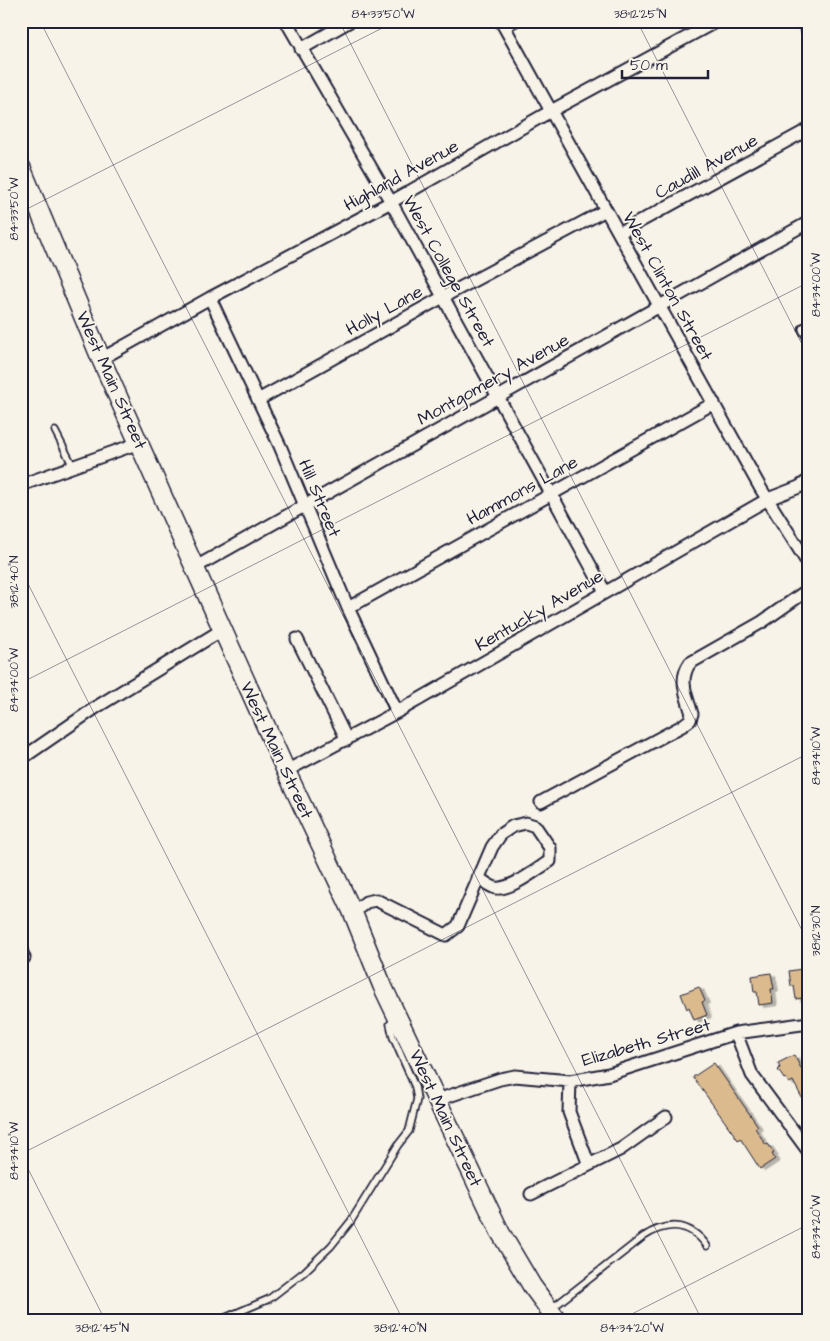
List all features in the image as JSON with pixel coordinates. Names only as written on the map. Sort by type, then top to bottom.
[{"type":"main road","name":"West Main Street","points":[[22,172],[101,359],[286,771],[353,913],[382,985],[500,1232],[517,1262],[554,1315]]},
{"type":"street","name":"West College Street","points":[[286,21],[391,202],[606,592]]},
{"type":"street","points":[[301,48],[350,21]]},
{"type":"street","name":"Highland Avenue","points":[[101,359],[210,298],[391,202],[551,111],[717,21]]},
{"type":"street","points":[[802,21],[809,33]]},
{"type":"street","name":"West Clinton Street","points":[[503,25],[768,499],[809,565]]},
{"type":"street","name":"Caudill Avenue","points":[[620,233],[809,130]]},
{"type":"street","name":"Holly Lane","points":[[258,400],[443,297],[606,210]]},
{"type":"street","name":"Montgomery Avenue","points":[[194,568],[809,222]]},
{"type":"street","name":"Hill Street","points":[[210,298],[258,400],[348,608],[397,712]]},
{"type":"street","name":"Hammons Lane","points":[[348,608],[714,403]]},
{"type":"street","points":[[21,485],[139,444]]},
{"type":"street","name":"Kentucky Avenue","points":[[286,771],[397,712],[768,499],[799,487],[809,480]]},
{"type":"street","points":[[541,802],[690,720],[692,714],[683,679],[685,670],[690,663],[762,622],[809,589]]},
{"type":"street","points":[[21,759],[98,706],[222,630]]},
{"type":"street","points":[[297,639],[347,740]]},
{"type":"street","points":[[353,913],[366,902],[376,900],[446,935],[458,926],[478,878],[492,847],[501,834],[513,826],[526,822],[536,826],[550,848],[550,861],[504,888],[493,887],[478,878]]},
{"type":"street","name":"Elizabeth Street","points":[[436,1100],[515,1076],[570,1081],[609,1074],[736,1033],[809,1023]]},
{"type":"street","points":[[736,1033],[752,1075],[809,1152]]},
{"type":"street","points":[[570,1081],[569,1112],[589,1165]]},
{"type":"street","points":[[531,1194],[621,1149],[666,1117]]},
{"type":"lane","points":[[503,25],[520,21]]},
{"type":"lane","points":[[55,431],[73,466]]},
{"type":"lane","points":[[220,1320],[269,1299],[304,1272],[332,1246],[351,1222],[398,1145],[409,1131],[417,1100],[415,1087],[393,1037],[390,1024],[398,1016]]},
{"type":"lane","points":[[554,1315],[643,1237],[660,1228],[670,1225],[682,1227],[701,1238],[707,1246]]},
{"type":"building","points":[[808,968],[809,997],[796,999],[794,986],[791,986],[789,971]]},
{"type":"building","points":[[771,973],[774,989],[771,989],[773,1003],[759,1005],[757,992],[754,992],[752,976]]},
{"type":"building","points":[[699,987],[705,1001],[702,1002],[707,1015],[694,1020],[681,994]]},
{"type":"building","points":[[794,1055],[809,1083],[809,1111],[793,1081],[789,1083],[778,1070],[780,1068],[778,1063]]},
{"type":"building","points":[[714,1063],[758,1126],[755,1128],[766,1145],[768,1144],[774,1153],[772,1154],[775,1159],[760,1169],[740,1138],[738,1140],[693,1077]]}]
